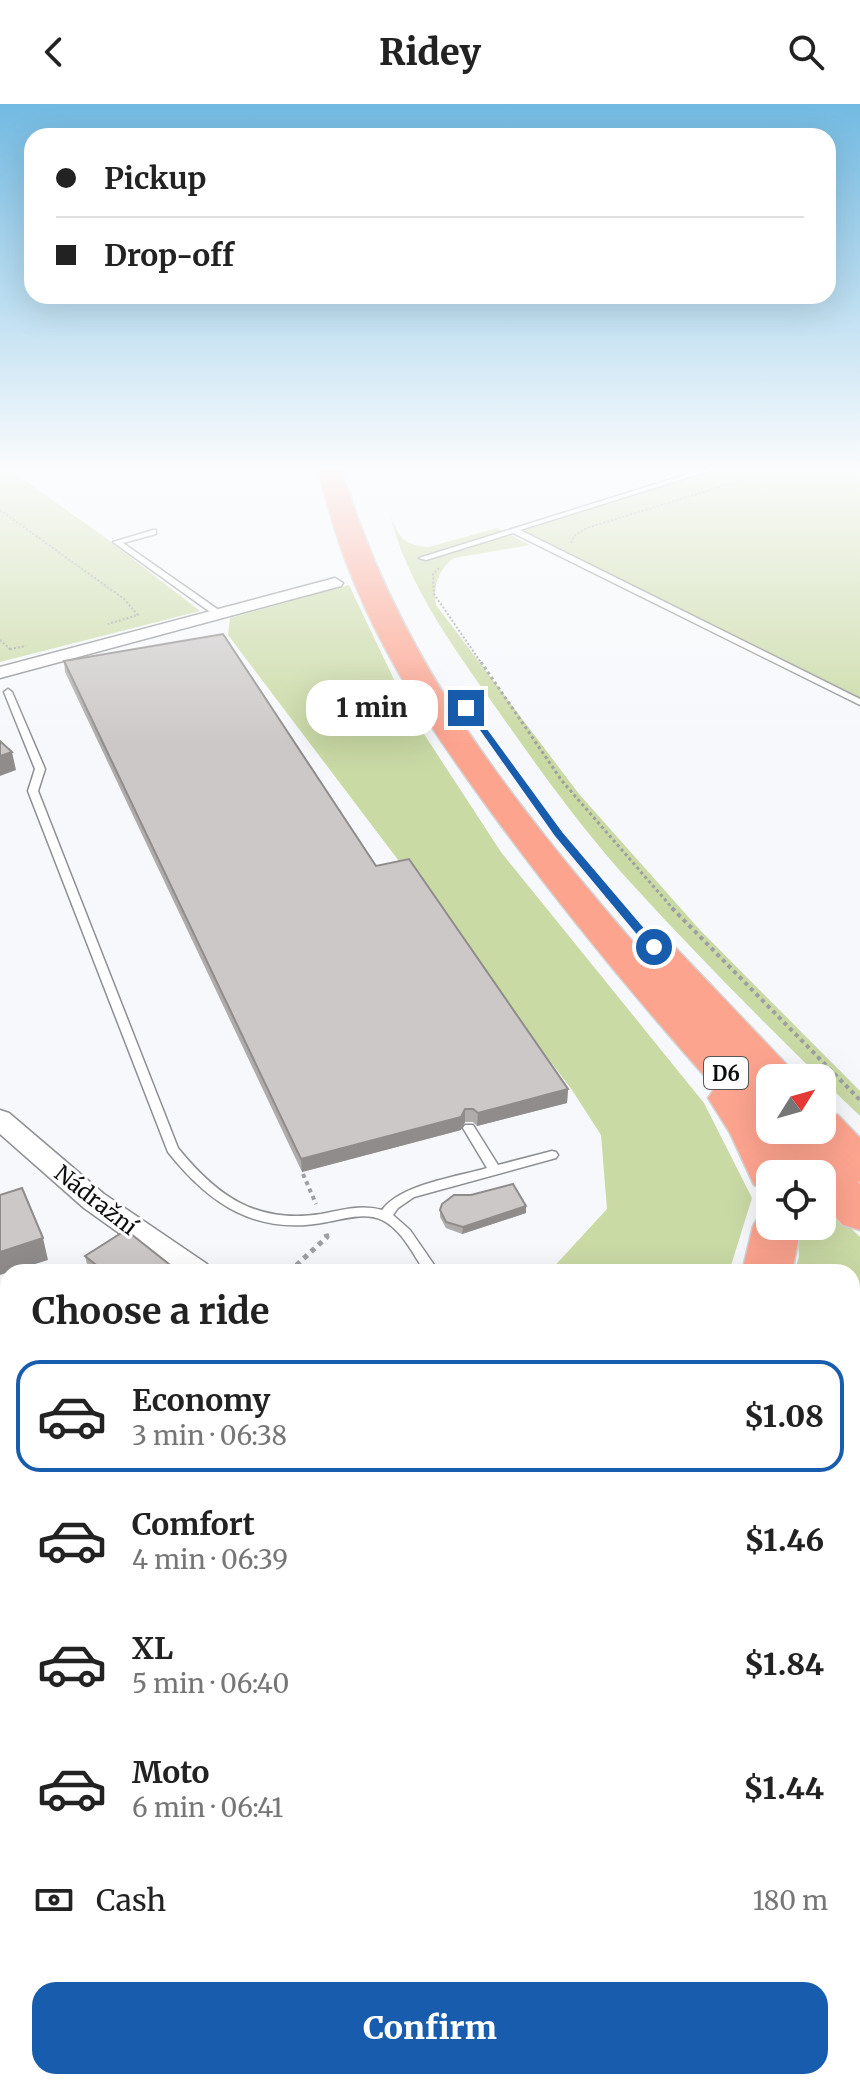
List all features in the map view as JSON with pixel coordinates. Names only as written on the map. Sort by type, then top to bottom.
[{"type":"highway","name":"D6","points":[[358,560],[376,600],[453,735],[529,839],[682,1025],[756,1105]]},
{"type":"highway","name":"D6","points":[[383,560],[403,600],[481,731],[621,910],[762,1064]]},
{"type":"highway","points":[[682,1025],[752,1132],[764,1160]]},
{"type":"highway","points":[[836,1141],[860,1166]]},
{"type":"highway","points":[[793,1144],[809,1160]]},
{"type":"highway","points":[[836,1188],[860,1213]]},
{"type":"highway","points":[[770,1264],[775,1240]]},
{"type":"street","points":[[0,673],[335,583]]},
{"type":"street","name":"Nádražní","points":[[0,1119],[30,1149],[158,1248],[184,1264]]},
{"type":"lane","points":[[142,560],[220,615]]},
{"type":"lane","points":[[573,560],[860,702]]},
{"type":"lane","points":[[8,692],[40,769],[33,791],[172,1149],[206,1187],[232,1206],[261,1219],[293,1223],[351,1212],[385,1216],[399,1226],[426,1264]]},
{"type":"lane","points":[[469,1128],[494,1169]]},
{"type":"lane","points":[[385,1216],[393,1205],[410,1194],[552,1155]]},
{"type":"path","points":[[69,560],[124,599],[138,615],[102,626]]},
{"type":"path","points":[[446,560],[433,574],[434,594],[562,781],[665,901],[860,1100]]},
{"type":"path","points":[[10,649],[35,645]]},
{"type":"path","points":[[303,1174],[319,1209]]},
{"type":"path","points":[[298,1264],[327,1237],[324,1226]]},
{"type":"green space","points":[[0,560],[134,560],[200,611],[0,662]]},
{"type":"green space","points":[[405,560],[452,560],[438,579],[436,605],[579,794],[700,930],[833,1064],[807,1064],[611,861],[521,743],[417,586]]},
{"type":"green space","points":[[578,560],[860,560],[860,699]]},
{"type":"green space","points":[[349,585],[409,711],[501,852],[704,1103],[752,1198],[731,1264],[556,1264],[607,1209],[601,1135],[572,1090],[228,635],[230,618]]},
{"type":"green space","points":[[836,1067],[860,1091],[860,1116],[836,1092]]},
{"type":"green space","points":[[836,1214],[860,1237],[860,1264],[797,1264],[798,1240],[836,1240]]},
{"type":"building","points":[[223,634],[376,866],[409,859],[568,1089],[478,1113],[465,1109],[461,1117],[301,1159],[64,661]]},
{"type":"building","points":[[0,741],[12,752],[0,756]]},
{"type":"building","points":[[513,1184],[526,1206],[463,1227],[446,1222],[440,1210],[442,1204],[454,1195],[471,1195]]},
{"type":"building","points":[[22,1188],[43,1238],[0,1252],[0,1195]]},
{"type":"building","points":[[126,1230],[169,1264],[95,1264],[85,1256]]},
{"type":"route","points":[[466,708],[559,834],[654,947]]}]
